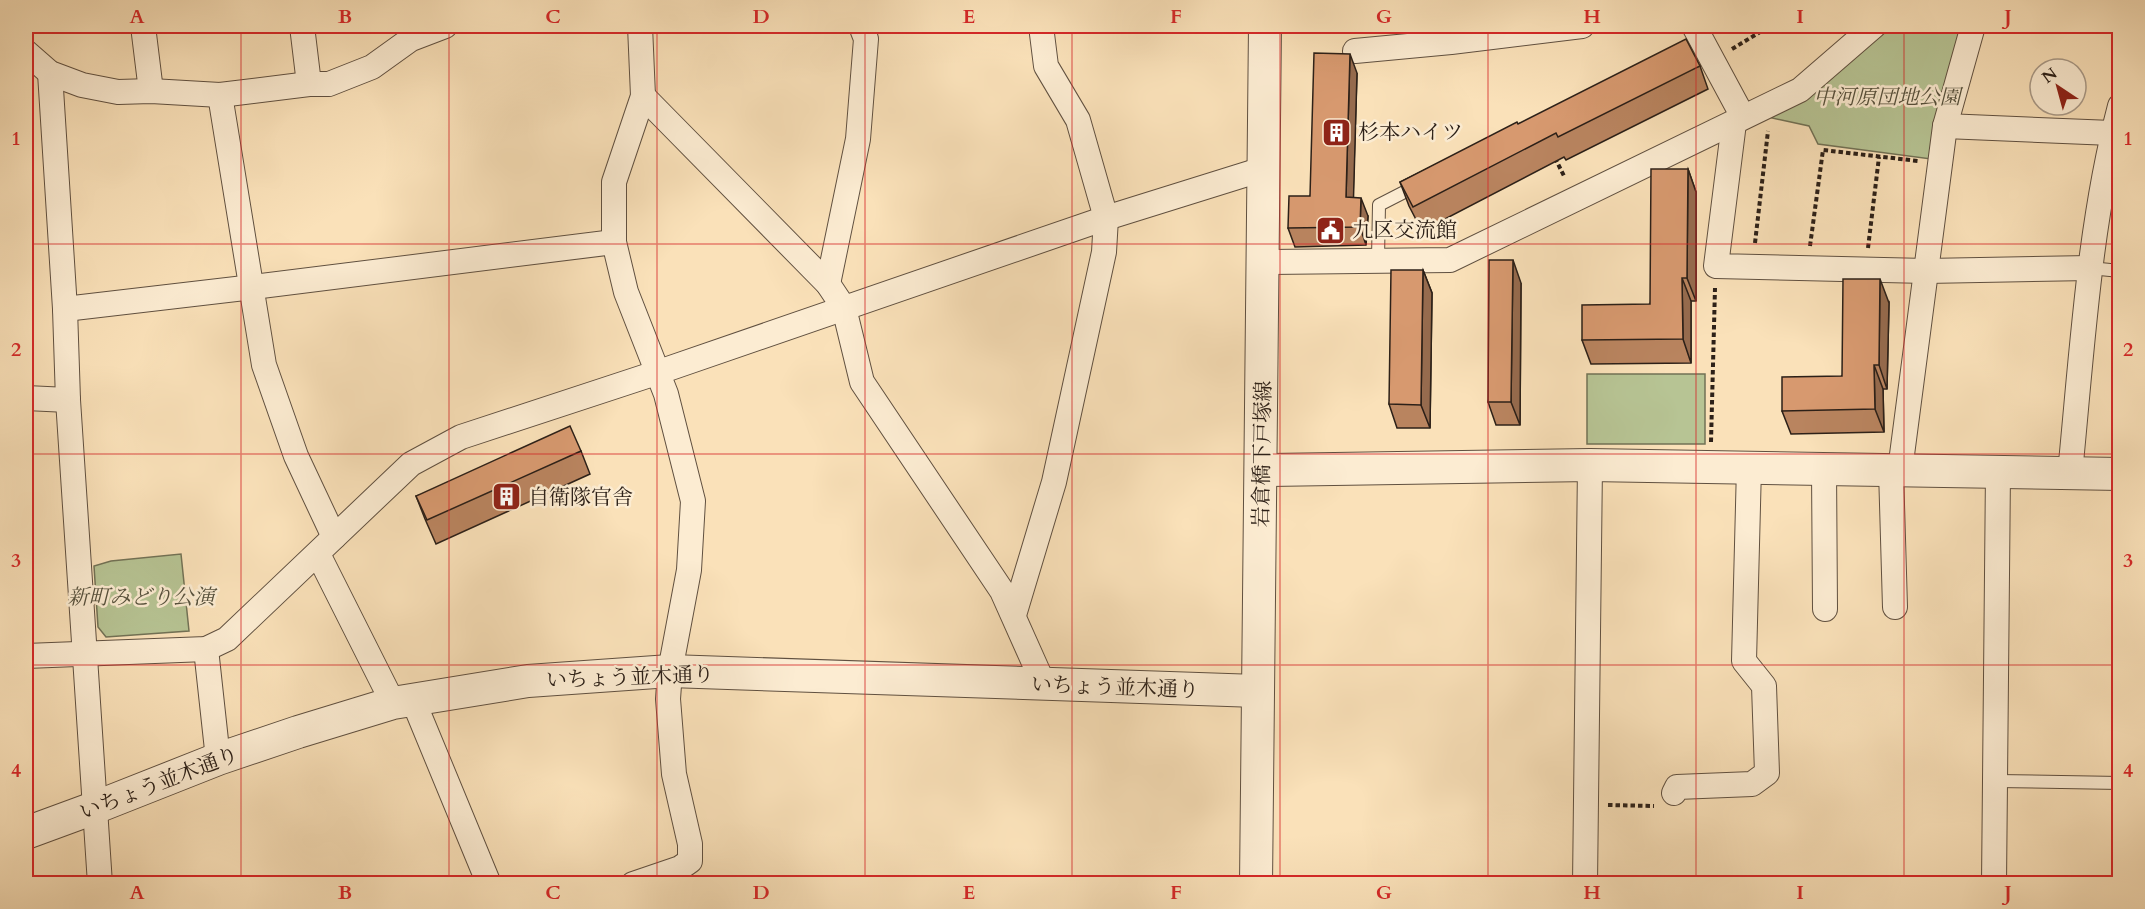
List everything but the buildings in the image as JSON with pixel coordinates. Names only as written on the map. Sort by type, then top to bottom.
[{"type":"street","points":[[143,26],[151,91]]},
{"type":"street","points":[[302,26],[309,84]]},
{"type":"street","points":[[26,52],[50,73],[82,85],[118,92],[151,91],[220,95],[309,84],[329,84],[372,67],[410,32],[445,26]]},
{"type":"street","points":[[633,884],[680,868],[690,861],[690,844],[674,774],[668,699],[670,671],[689,570],[693,501],[659,372],[626,292],[614,242],[614,182],[643,96],[640,26]]},
{"type":"street","points":[[828,284],[858,138],[866,39],[861,26]]},
{"type":"street","points":[[1014,615],[1054,482],[1104,252],[1106,218],[1078,120],[1046,66],[1041,26]]},
{"type":"street","name":"岩倉橋下戸塚線","points":[[1256,884],[1265,26]]},
{"type":"street","points":[[1355,51],[1450,34],[1582,26]]},
{"type":"street","points":[[1264,262],[1450,260],[1800,90],[1874,26]]},
{"type":"street","points":[[1895,607],[1896,470],[1945,126],[1973,26]]},
{"type":"street","points":[[1695,35],[1714,61],[1739,120],[1716,266],[1926,271],[2090,268]]},
{"type":"street","points":[[50,73],[65,309],[68,400],[100,884]]},
{"type":"street","points":[[220,95],[264,365],[326,545],[489,884]]},
{"type":"street","points":[[643,96],[828,284],[844,308],[861,382],[1002,591],[1044,685]]},
{"type":"street","points":[[2070,473],[2090,268],[2112,134],[2120,106]]},
{"type":"street","points":[[1945,126],[2112,134]]},
{"type":"street","points":[[26,656],[206,649],[227,639],[411,464],[461,437],[659,372],[1106,218],[1263,169]]},
{"type":"street","points":[[65,309],[614,242]]},
{"type":"street","points":[[26,398],[68,400]]},
{"type":"street","points":[[1586,884],[1590,465]]},
{"type":"street","points":[[1262,470],[1590,465],[2120,474]]},
{"type":"street","points":[[1674,793],[1677,787],[1752,784],[1767,772],[1764,686],[1744,661],[1749,467]]},
{"type":"street","points":[[1824,469],[1825,609]]},
{"type":"street","points":[[1994,884],[1998,471]]},
{"type":"street","points":[[206,649],[218,759]]},
{"type":"street","name":"いちょう並木通り","points":[[26,833],[218,759],[403,702],[528,681],[670,671],[1257,691]]},
{"type":"lane","points":[[1378,259],[1379,205],[1432,178]]},
{"type":"lane","points":[[2090,268],[2120,271]]},
{"type":"lane","points":[[1996,781],[2120,783]]},
{"type":"path","points":[[1714,61],[1770,26]]},
{"type":"path","points":[[1752,267],[1771,104]]},
{"type":"path","points":[[1807,268],[1822,150],[1940,163]]},
{"type":"path","points":[[1554,155],[1574,198]]},
{"type":"path","points":[[1865,269],[1879,157]]},
{"type":"path","points":[[1710,467],[1716,266]]},
{"type":"path","points":[[1586,804],[1656,806],[1674,793]]},
{"type":"green space","name":"中河原団地公園","points":[[1890,26],[1956,26],[1962,35],[1931,159],[1818,144],[1809,126],[1772,118],[1773,113],[1806,93]]},
{"type":"green space","points":[[1587,374],[1705,374],[1705,444],[1587,444]]},
{"type":"green space","name":"新町みどり公演","points":[[181,554],[189,631],[106,637],[98,627],[94,566],[111,561]]},
{"type":"place","name":"杉本ハイツ","points":[[1337,132]]},
{"type":"place","name":"九区交流館","points":[[1331,230]]},
{"type":"place","name":"自衛隊官舎","points":[[507,497]]}]
